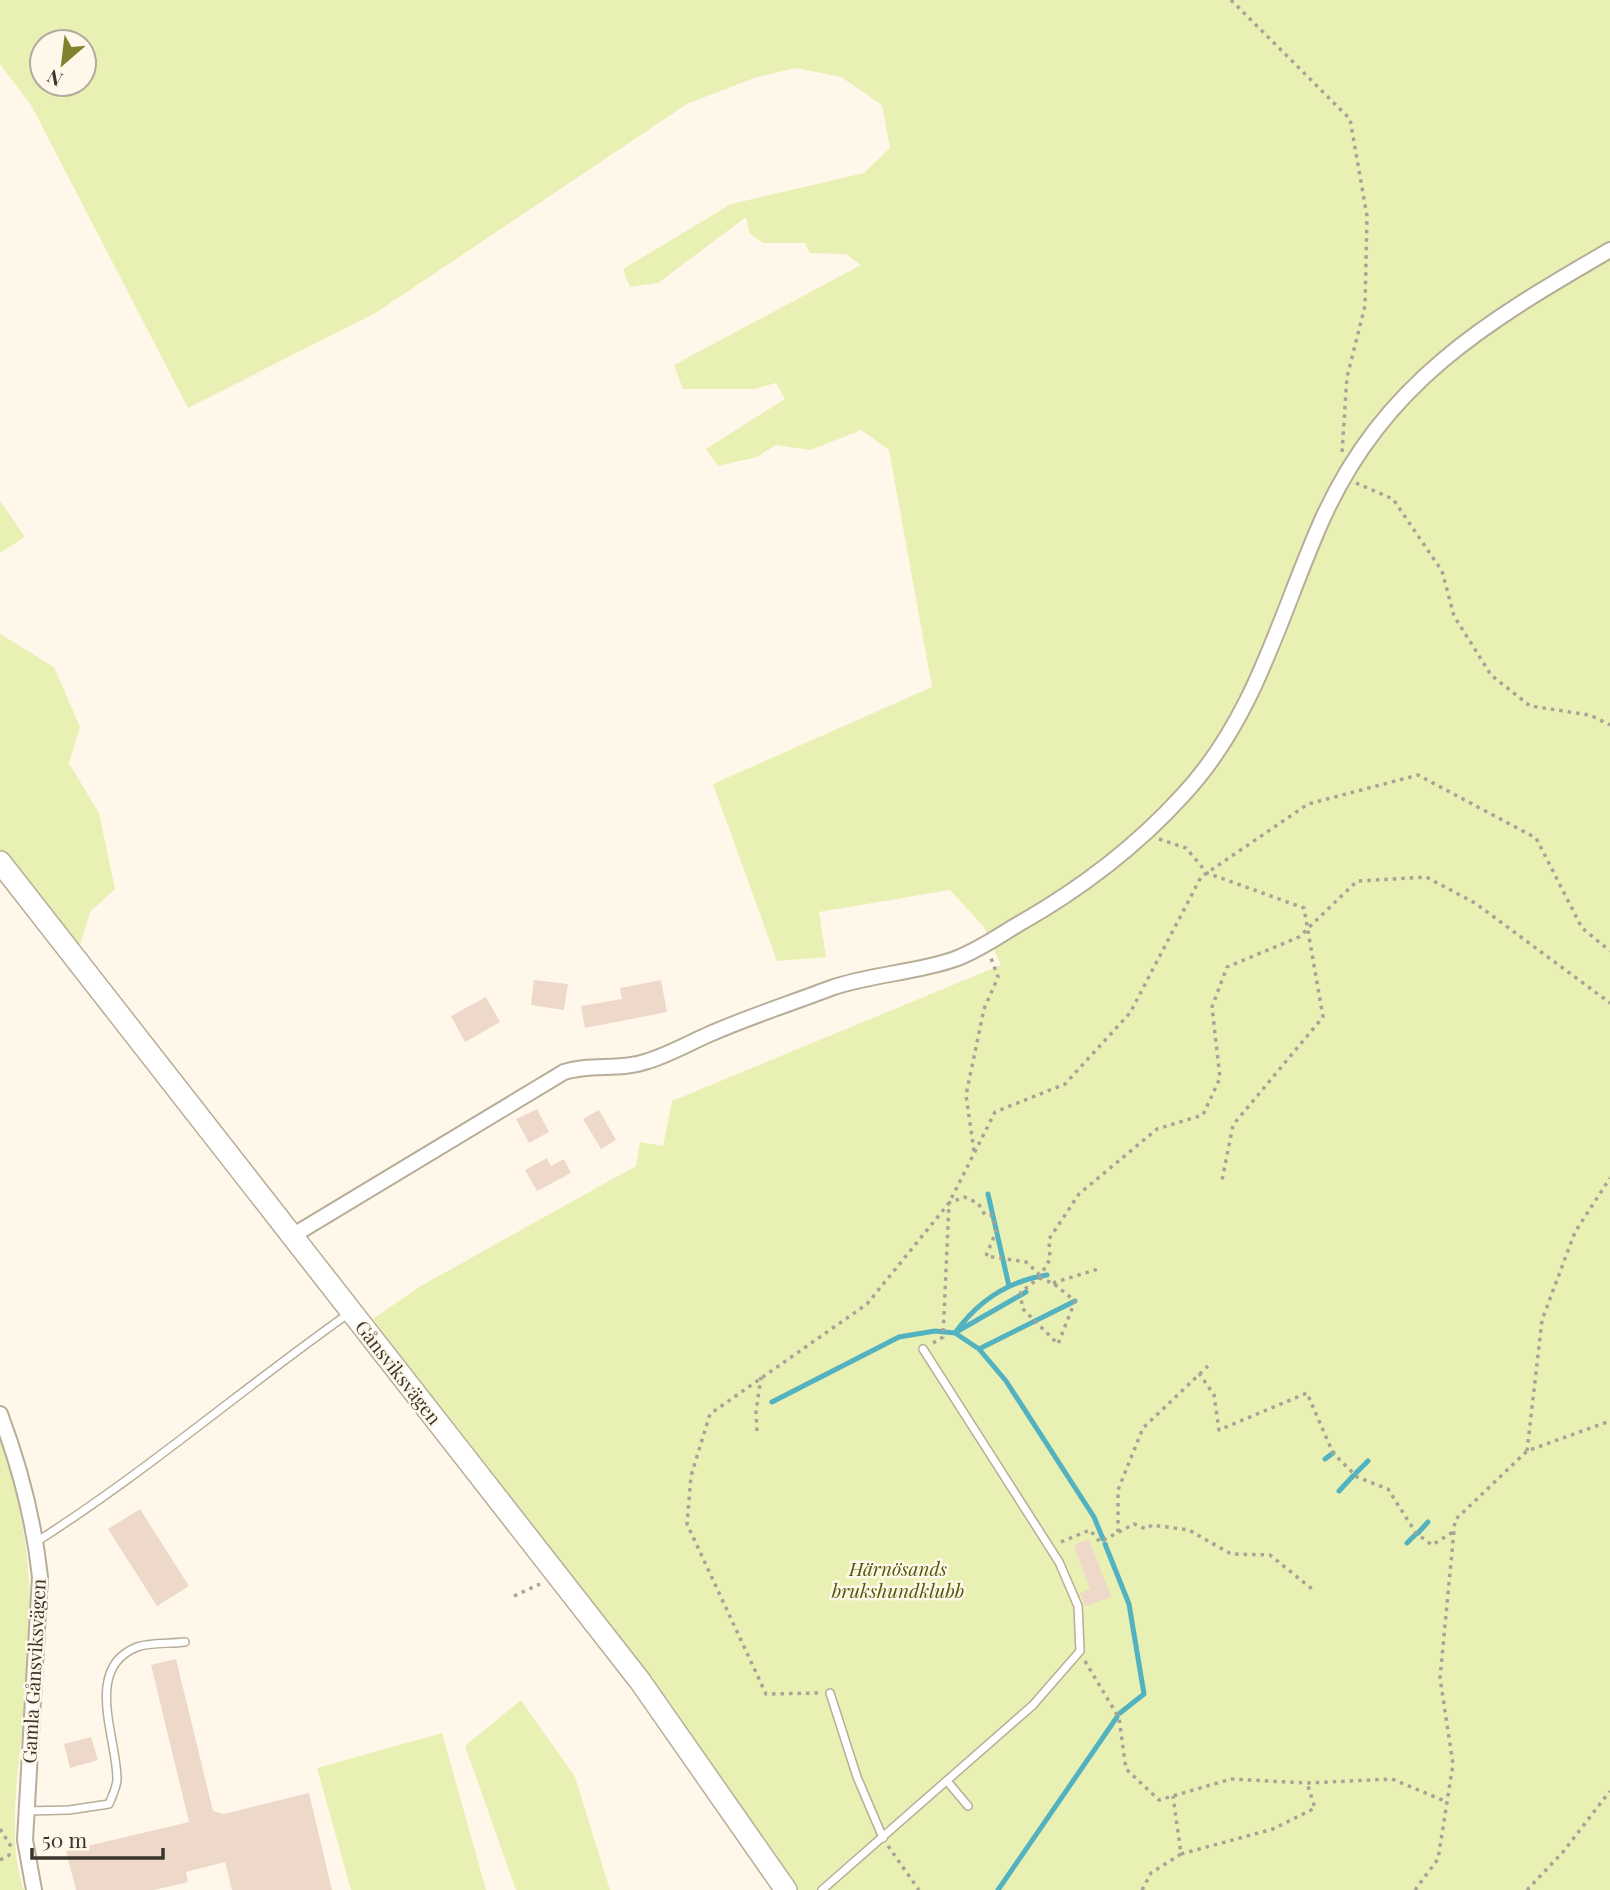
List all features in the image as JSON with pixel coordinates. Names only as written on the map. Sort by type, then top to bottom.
[{"type":"main road","name":"Gånsviksvägen","points":[[0,862],[640,1681],[786,1890]]},
{"type":"street","points":[[292,1236],[564,1072],[581,1067],[635,1065],[650,1061],[716,1031],[837,986],[956,958],[985,944],[1096,876],[1144,834],[1213,761],[1241,718],[1323,517],[1344,477],[1381,421],[1435,364],[1498,317],[1610,250]]},
{"type":"street","name":"Gamla Gånsviksvägen","points":[[0,1414],[23,1483],[36,1542],[40,1577],[25,1811],[26,1851],[34,1890]]},
{"type":"lane","points":[[36,1542],[100,1502],[282,1360],[351,1311]]},
{"type":"lane","points":[[822,1890],[1032,1705],[1080,1651],[1078,1606],[1049,1547],[923,1349]]},
{"type":"lane","points":[[25,1811],[69,1810],[109,1804],[117,1781],[106,1696],[108,1676],[120,1658],[137,1647],[185,1642]]},
{"type":"lane","points":[[830,1693],[857,1777],[883,1838]]},
{"type":"lane","points":[[947,1781],[968,1806]]},
{"type":"path","points":[[1231,0],[1350,119],[1367,216],[1365,306],[1347,377],[1341,436],[1344,477],[1392,499],[1442,571],[1454,616],[1491,675],[1530,706],[1590,715],[1610,725]]},
{"type":"path","points":[[830,1693],[766,1694],[687,1524],[691,1476],[710,1414],[762,1375],[867,1304],[949,1203],[995,1112],[1065,1084],[1130,1013],[1201,877],[1308,804],[1418,775],[1536,838],[1583,928],[1610,951]]},
{"type":"path","points":[[1144,834],[1186,848],[1207,873],[1304,908],[1324,1017],[1233,1125],[1222,1180]]},
{"type":"path","points":[[949,1203],[964,1198],[978,1203],[985,1215],[992,1215],[996,1232],[986,1255],[1026,1262],[1039,1276],[1053,1283],[1075,1301],[1058,1344],[1022,1308],[1021,1295],[1039,1276],[1050,1259],[1049,1238],[1079,1194],[1157,1129],[1203,1115],[1220,1078],[1212,1007],[1227,967],[1299,937],[1357,881],[1426,877],[1475,903],[1610,1003]]},
{"type":"path","points":[[974,1153],[966,1095],[984,1009],[998,977],[985,944]]},
{"type":"path","points":[[1527,1451],[1542,1320],[1576,1232],[1610,1178]]},
{"type":"path","points":[[943,1337],[949,1203]]},
{"type":"path","points":[[1053,1283],[1098,1269]]},
{"type":"path","points":[[1118,1532],[1118,1490],[1143,1428],[1208,1366]]},
{"type":"path","points":[[1199,1373],[1214,1395],[1219,1430],[1307,1393],[1333,1453],[1357,1477],[1388,1489],[1417,1534],[1432,1545],[1454,1532]]},
{"type":"path","points":[[757,1431],[756,1412],[762,1375]]},
{"type":"path","points":[[1415,1890],[1438,1859],[1453,1764],[1440,1678],[1455,1520],[1527,1451],[1610,1421]]},
{"type":"path","points":[[1049,1547],[1090,1530],[1100,1542],[1134,1524],[1146,1528],[1152,1525],[1189,1530],[1231,1554],[1270,1555],[1312,1589]]},
{"type":"path","points":[[514,1596],[558,1576]]},
{"type":"path","points":[[1080,1651],[1119,1718],[1126,1769],[1159,1800],[1231,1780],[1307,1783],[1392,1779],[1447,1802]]},
{"type":"path","points":[[1142,1890],[1151,1873],[1181,1854],[1273,1829],[1315,1808],[1307,1783]]},
{"type":"path","points":[[1527,1890],[1563,1852],[1610,1791]]},
{"type":"path","points":[[1173,1796],[1181,1854]]},
{"type":"path","points":[[883,1838],[919,1890]]},
{"type":"path","points":[[0,1860],[6,1855],[20,1852]]},
{"type":"green space","name":"Härnösands brukshundklubb","points":[[0,0],[1610,0],[1610,1890],[797,1890],[720,1781],[373,1319],[419,1287],[636,1166],[640,1142],[663,1146],[672,1101],[1001,965],[984,927],[950,890],[819,912],[826,957],[777,961],[713,784],[932,687],[889,450],[861,430],[811,450],[776,445],[757,457],[718,466],[706,449],[785,399],[776,383],[754,389],[683,389],[674,365],[861,265],[846,254],[810,253],[805,243],[763,243],[750,234],[746,217],[658,283],[630,287],[623,269],[731,204],[864,173],[890,148],[882,105],[841,77],[796,68],[754,78],[687,104],[377,312],[188,408],[31,105],[0,64]]},
{"type":"green space","points":[[0,501],[25,537],[0,553]]},
{"type":"green space","points":[[0,634],[54,667],[80,727],[69,763],[99,813],[115,889],[90,912],[80,945],[46,918],[0,856]]},
{"type":"green space","points":[[0,1438],[17,1496],[30,1592],[28,1685],[15,1817],[18,1868],[24,1890],[0,1890]]},
{"type":"green space","points":[[521,1700],[575,1777],[610,1890],[516,1890],[465,1746]]},
{"type":"green space","points":[[442,1733],[486,1890],[351,1890],[317,1768]]},
{"type":"building","points":[[534,980],[568,984],[564,1010],[531,1005]]},
{"type":"building","points":[[661,980],[667,1012],[585,1028],[581,1006],[622,999],[620,988]]},
{"type":"building","points":[[486,997],[500,1022],[465,1042],[451,1016]]},
{"type":"building","points":[[537,1109],[549,1132],[529,1143],[516,1119]]},
{"type":"building","points":[[599,1110],[616,1140],[601,1149],[583,1119]]},
{"type":"building","points":[[547,1158],[551,1166],[564,1159],[571,1173],[537,1191],[525,1170]]},
{"type":"building","points":[[140,1509],[189,1586],[157,1606],[108,1529]]},
{"type":"building","points":[[1089,1539],[1111,1597],[1085,1606],[1080,1593],[1090,1589],[1074,1545]]},
{"type":"building","points":[[176,1659],[213,1811],[224,1814],[309,1793],[332,1890],[232,1890],[225,1862],[186,1872],[188,1882],[154,1890],[76,1890],[66,1851],[189,1822],[151,1665]]},
{"type":"building","points":[[91,1737],[98,1760],[70,1768],[64,1744]]},
{"type":"waterway","points":[[988,1194],[1009,1286]]},
{"type":"waterway","points":[[955,1333],[974,1311],[995,1294],[1019,1282],[1047,1275]]},
{"type":"waterway","points":[[958,1331],[1026,1292]]},
{"type":"waterway","points":[[979,1349],[1075,1301]]},
{"type":"waterway","points":[[772,1402],[899,1337],[935,1331],[955,1333],[979,1349],[1006,1381],[1094,1517],[1103,1539]]},
{"type":"waterway","points":[[1325,1459],[1333,1453]]},
{"type":"waterway","points":[[1356,1473],[1368,1461]]},
{"type":"waterway","points":[[1339,1491],[1353,1476]]},
{"type":"waterway","points":[[1418,1533],[1428,1522]]},
{"type":"waterway","points":[[1407,1543],[1416,1534]]},
{"type":"waterway","points":[[1105,1544],[1129,1604],[1144,1694],[1120,1713]]},
{"type":"waterway","points":[[998,1890],[1117,1717]]}]
